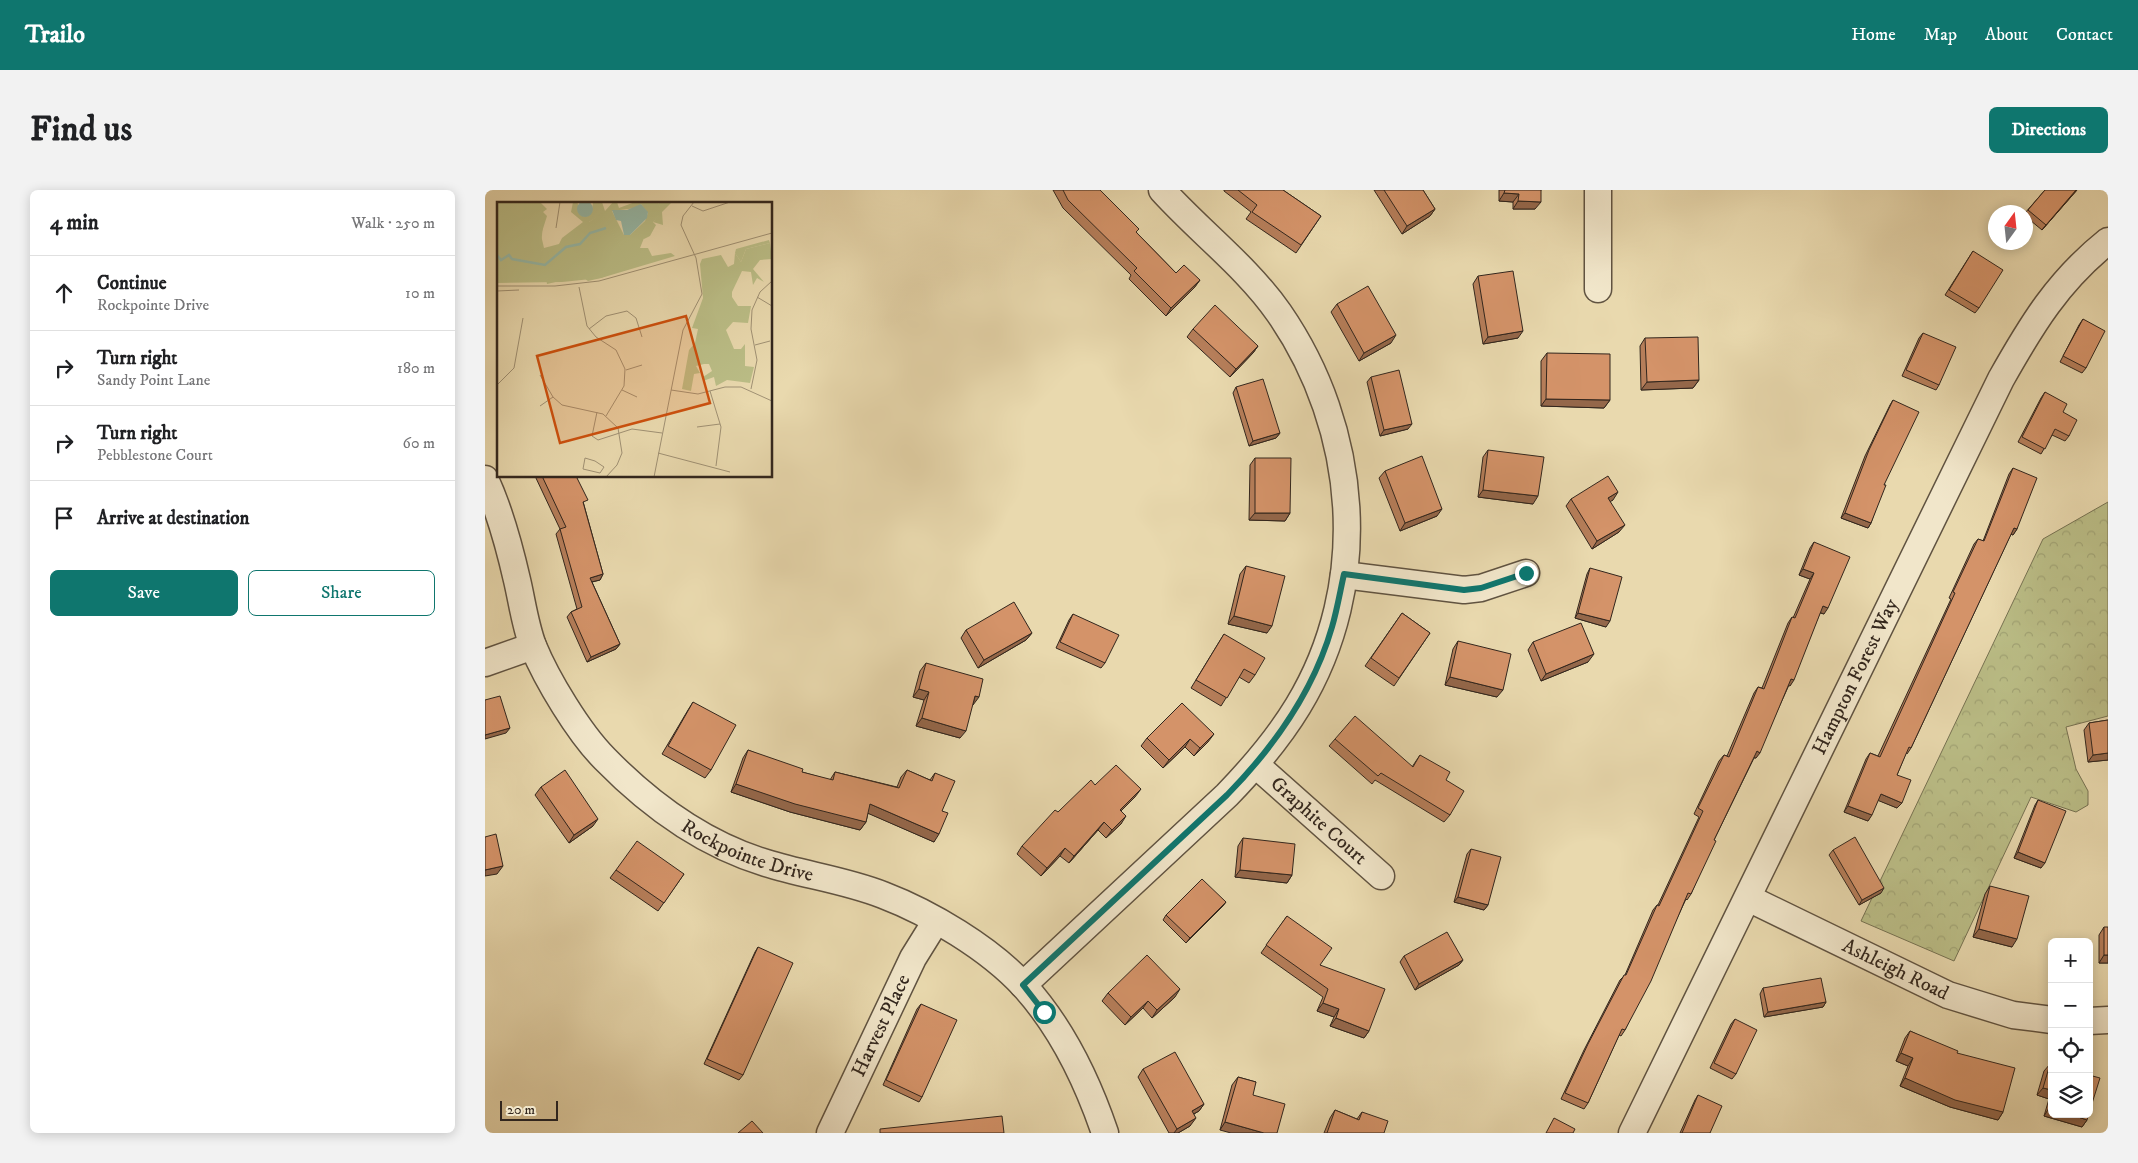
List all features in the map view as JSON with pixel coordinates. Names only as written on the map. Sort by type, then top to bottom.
[{"type":"street","points":[[1023,985],[1220,802],[1256,765],[1283,730],[1315,675],[1333,626],[1344,574],[1347,524],[1345,483],[1333,425],[1318,382],[1297,341],[1273,305],[1252,280],[1162,190]]},
{"type":"street","points":[[1598,190],[1599,289]]},
{"type":"street","name":"Hampton Forest Way","points":[[1632,1133],[2001,379],[2031,325],[2055,292],[2083,262],[2108,241]]},
{"type":"street","name":"Rockpointe Drive","points":[[485,479],[502,521],[533,646],[563,702],[603,757],[642,795],[675,820],[708,840],[766,864],[882,894],[936,921],[997,962],[1023,985],[1044,1012],[1069,1050],[1084,1077],[1105,1133]]},
{"type":"street","points":[[1344,574],[1464,590],[1481,588],[1526,573]]},
{"type":"street","points":[[485,663],[533,646]]},
{"type":"street","name":"Graphite Court","points":[[1256,765],[1381,876]]},
{"type":"street","name":"Ashleigh Road","points":[[1747,898],[1948,995],[2013,1015],[2048,1019]]},
{"type":"street","name":"Harvest Place","points":[[830,1133],[913,958],[936,921]]},
{"type":"street","points":[[2093,1021],[2108,1020]]},
{"type":"green space","points":[[2108,502],[2108,716],[2066,727],[2076,769],[2088,791],[2088,805],[2076,812],[2031,797],[1954,961],[1861,921],[2043,539]]},
{"type":"building","points":[[1063,190],[1100,190],[1139,229],[1136,232],[1176,273],[1184,265],[1200,280],[1171,308],[1134,271],[1137,268],[1068,200]]},
{"type":"building","points":[[1238,190],[1283,190],[1321,216],[1301,245],[1252,212],[1257,205]]},
{"type":"building","points":[[1384,190],[1423,190],[1435,209],[1407,226]]},
{"type":"building","points":[[1505,190],[1541,190],[1541,202],[1518,201],[1519,194],[1504,193]]},
{"type":"building","points":[[2045,190],[2076,190],[2046,225],[2033,214],[2032,205]]},
{"type":"building","points":[[1973,251],[2003,270],[1979,308],[1949,290]]},
{"type":"building","points":[[1513,271],[1523,331],[1488,337],[1478,276]]},
{"type":"building","points":[[1368,286],[1396,335],[1364,353],[1337,304]]},
{"type":"building","points":[[1215,305],[1258,346],[1236,369],[1193,329]]},
{"type":"building","points":[[2083,319],[2105,331],[2086,368],[2063,356]]},
{"type":"building","points":[[1923,333],[1956,347],[1939,385],[1906,370]]},
{"type":"building","points":[[1698,337],[1699,380],[1647,382],[1645,338]]},
{"type":"building","points":[[1547,353],[1610,354],[1610,400],[1546,399]]},
{"type":"building","points":[[1399,370],[1412,424],[1384,430],[1371,377]]},
{"type":"building","points":[[1263,379],[1280,433],[1253,441],[1236,387]]},
{"type":"building","points":[[2045,392],[2067,404],[2063,412],[2077,420],[2069,436],[2055,429],[2045,449],[2022,437]]},
{"type":"building","points":[[1893,400],[1919,412],[1884,485],[1886,485],[1871,523],[1845,513],[1869,450]]},
{"type":"building","points":[[1488,450],[1544,457],[1538,496],[1483,490]]},
{"type":"building","points":[[1422,456],[1442,509],[1405,523],[1385,471]]},
{"type":"building","points":[[1255,458],[1291,458],[1290,513],[1255,513]]},
{"type":"building","points":[[2013,468],[2037,478],[2017,529],[2014,528],[1897,775],[1911,780],[1902,803],[1881,794],[1872,815],[1848,806],[1870,753],[1880,757],[1978,539],[1984,541]]},
{"type":"building","points":[[1608,476],[1618,492],[1608,498],[1625,525],[1597,541],[1571,499]]},
{"type":"building","points":[[543,478],[577,478],[588,500],[583,502],[603,574],[590,578],[620,644],[591,657],[571,612],[582,607],[560,529],[566,527]]},
{"type":"building","points":[[1814,542],[1850,557],[1828,608],[1823,606],[1794,680],[1791,679],[1760,753],[1757,751],[1714,840],[1716,841],[1691,894],[1688,893],[1651,981],[1625,1030],[1622,1029],[1588,1103],[1565,1093],[1588,1044],[1624,975],[1626,975],[1657,905],[1659,906],[1703,811],[1698,808],[1724,755],[1729,757],[1758,687],[1764,689],[1792,617],[1795,618],[1814,573],[1803,569]]},
{"type":"building","points":[[1246,566],[1285,576],[1272,626],[1234,616]]},
{"type":"building","points":[[1590,568],[1622,577],[1610,621],[1578,613]]},
{"type":"building","points":[[1014,602],[1032,633],[984,660],[966,630]]},
{"type":"building","points":[[1402,613],[1430,633],[1399,678],[1371,658]]},
{"type":"building","points":[[1073,614],[1119,635],[1105,663],[1060,642]]},
{"type":"building","points":[[1581,623],[1594,654],[1546,674],[1533,642]]},
{"type":"building","points":[[1224,634],[1265,658],[1255,675],[1244,669],[1227,698],[1196,680]]},
{"type":"building","points":[[1458,641],[1511,654],[1503,690],[1450,677]]},
{"type":"building","points":[[926,663],[983,679],[979,697],[975,696],[966,731],[922,718],[929,692],[919,689]]},
{"type":"building","points":[[500,696],[510,728],[485,735],[485,700]]},
{"type":"building","points":[[693,702],[736,725],[711,770],[668,746]]},
{"type":"building","points":[[1182,703],[1214,734],[1200,748],[1190,739],[1169,760],[1147,738]]},
{"type":"building","points":[[1355,716],[1413,767],[1420,755],[1450,772],[1446,780],[1464,791],[1450,815],[1381,773],[1378,776],[1335,739]]},
{"type":"building","points":[[2108,720],[2108,753],[2093,755],[2089,723]]},
{"type":"building","points":[[748,750],[803,769],[802,772],[833,780],[835,772],[899,788],[907,770],[932,781],[935,773],[955,781],[942,811],[948,813],[939,834],[870,804],[866,822],[795,804],[736,784]]},
{"type":"building","points":[[1116,765],[1141,789],[1120,810],[1126,816],[1112,830],[1104,822],[1074,856],[1065,848],[1047,868],[1022,846],[1055,810],[1058,812],[1091,780],[1095,785]]},
{"type":"building","points":[[565,770],[598,819],[574,835],[541,787]]},
{"type":"building","points":[[2038,800],[2066,811],[2045,863],[2018,852]]},
{"type":"building","points":[[496,834],[503,866],[485,870],[485,837]]},
{"type":"building","points":[[1855,837],[1884,888],[1862,900],[1833,850]]},
{"type":"building","points":[[1243,838],[1295,844],[1292,875],[1240,870]]},
{"type":"building","points":[[637,841],[684,874],[664,903],[616,870]]},
{"type":"building","points":[[1471,849],[1501,857],[1488,905],[1458,897]]},
{"type":"building","points":[[1202,879],[1226,902],[1190,938],[1166,915]]},
{"type":"building","points":[[1990,886],[2029,896],[2017,939],[1979,929]]},
{"type":"building","points":[[1287,916],[1332,948],[1320,965],[1385,989],[1369,1031],[1336,1018],[1339,1009],[1323,1003],[1328,989],[1266,945]]},
{"type":"building","points":[[2104,927],[2108,927],[2108,955],[2104,955]]},
{"type":"building","points":[[1447,932],[1463,960],[1419,984],[1404,956]]},
{"type":"building","points":[[758,947],[793,963],[743,1075],[707,1059]]},
{"type":"building","points":[[1147,955],[1180,989],[1157,1010],[1148,1001],[1131,1017],[1108,993]]},
{"type":"building","points":[[1821,978],[1826,1002],[1768,1012],[1763,988]]},
{"type":"building","points":[[921,1004],[957,1020],[922,1097],[886,1080]]},
{"type":"building","points":[[1735,1019],[1757,1030],[1736,1074],[1714,1063]]},
{"type":"building","points":[[1910,1031],[1958,1051],[1957,1053],[2015,1068],[2003,1112],[1955,1100],[1905,1078],[1913,1058],[1901,1053]]},
{"type":"building","points":[[1175,1052],[1204,1104],[1192,1111],[1196,1118],[1177,1129],[1143,1069]]},
{"type":"building","points":[[2048,1071],[2048,1089],[2043,1088]]},
{"type":"building","points":[[2093,1076],[2100,1078],[2093,1100]]},
{"type":"building","points":[[1238,1077],[1256,1082],[1253,1095],[1285,1104],[1277,1133],[1264,1133],[1225,1122]]},
{"type":"building","points":[[1698,1095],[1722,1106],[1710,1133],[1682,1133]]},
{"type":"building","points":[[1335,1110],[1359,1120],[1362,1112],[1388,1121],[1384,1133],[1327,1133]]},
{"type":"building","points":[[1002,1116],[1004,1133],[880,1133],[880,1129]]},
{"type":"building","points":[[1554,1118],[1575,1129],[1573,1133],[1546,1133]]},
{"type":"building","points":[[752,1121],[763,1133],[738,1133]]},
{"type":"route","points":[[1044,1012],[1023,985],[1227,795],[1256,765],[1283,730],[1315,675],[1333,626],[1344,574],[1464,590],[1481,588],[1526,573]]}]
